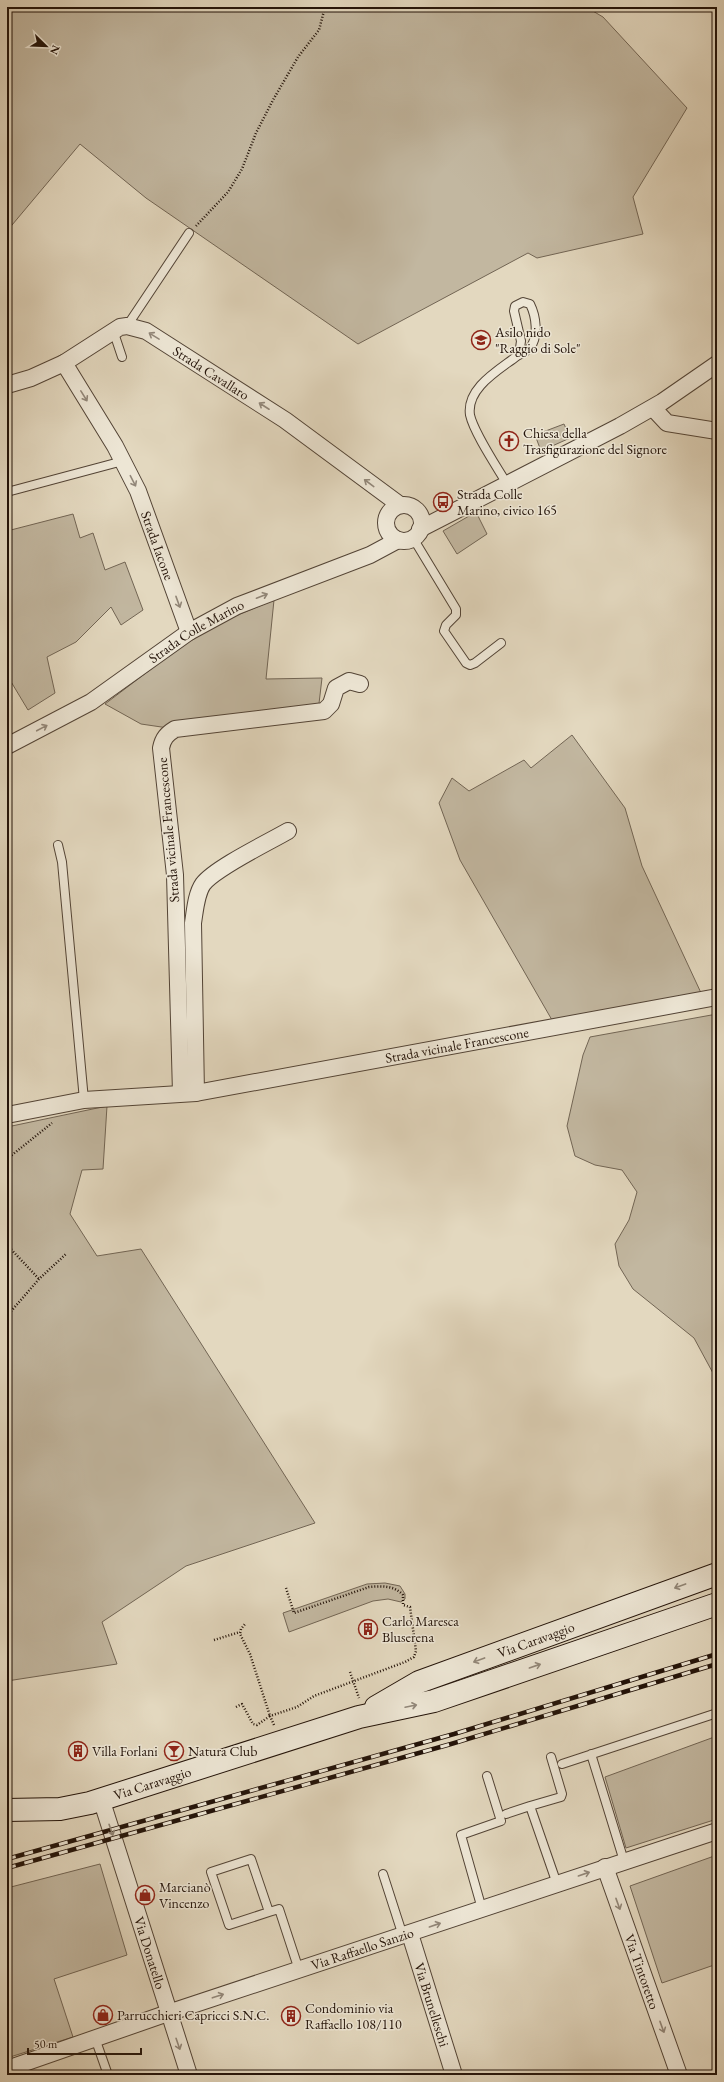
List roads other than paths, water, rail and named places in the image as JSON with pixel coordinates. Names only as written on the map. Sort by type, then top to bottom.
[{"type":"street","points":[[7,384],[31,378],[64,363],[120,328]]},
{"type":"street","name":"Strada Cavallaro","points":[[120,328],[146,331],[248,395],[285,420],[400,505]]},
{"type":"street","name":"Strada Iacone","points":[[64,363],[123,461],[138,491],[189,632]]},
{"type":"street","name":"Strada Colle Marino","points":[[7,746],[91,702],[189,632],[237,606],[370,555],[411,536],[448,513],[653,408],[717,364]]},
{"type":"street","points":[[653,408],[667,423],[717,431]]},
{"type":"street","points":[[400,505],[409,506],[419,513],[421,521],[411,536],[391,535],[386,522],[389,513],[400,505]]},
{"type":"street","name":"Strada Colle Marino","points":[[419,513],[448,513]]},
{"type":"street","name":"Strada vicinale Francescone","points":[[189,1093],[175,876],[160,748],[163,740],[167,734],[175,729],[324,712],[331,704],[336,688],[349,681],[360,684]]},
{"type":"street","name":"Strada vicinale Francescone","points":[[189,1093],[193,923],[196,902],[203,884],[220,870],[288,831]]},
{"type":"street","name":"Strada vicinale Francescone","points":[[7,1115],[84,1100],[189,1093],[717,997]]},
{"type":"street","name":"Via Caravaggio","points":[[7,1810],[60,1809],[104,1803],[359,1708],[419,1682],[717,1574]]},
{"type":"street","name":"Via Caravaggio","points":[[359,1708],[434,1701],[717,1604]]},
{"type":"street","name":"Via Donatello","points":[[104,1803],[168,2013],[189,2075]]},
{"type":"street","name":"Via Raffaello Sanzio","points":[[7,2069],[168,2013],[717,1831]]},
{"type":"street","name":"Via Tintoretto","points":[[605,1867],[679,2075]]},
{"type":"street","name":"Via Brunelleschi","points":[[406,1935],[454,2075]]},
{"type":"lane","points":[[122,357],[120,328],[189,233]]},
{"type":"lane","points":[[507,484],[474,426],[470,414],[470,402],[476,390],[486,380],[530,348],[535,333],[533,311],[530,304],[523,302],[515,306],[514,311],[520,341],[519,355]]},
{"type":"lane","points":[[7,492],[123,461]]},
{"type":"lane","points":[[411,536],[456,609],[456,615],[446,624],[444,631],[466,663],[470,665],[475,663],[501,643]]},
{"type":"lane","points":[[58,845],[62,862],[84,1100]]},
{"type":"lane","points":[[562,1764],[717,1714]]},
{"type":"lane","points":[[591,1754],[624,1861]]},
{"type":"lane","points":[[506,1814],[561,1797],[551,1757]]},
{"type":"lane","points":[[482,1909],[461,1835],[501,1821],[487,1776]]},
{"type":"lane","points":[[530,1806],[557,1884]]},
{"type":"lane","points":[[268,1912],[251,1859],[211,1872],[229,1925],[279,1909],[299,1970]]},
{"type":"lane","points":[[383,1874],[406,1935]]},
{"type":"lane","points":[[95,2038],[108,2075]]},
{"type":"railway","points":[[7,1859],[454,1734],[717,1654]]},
{"type":"railway","points":[[7,1868],[451,1744],[717,1664]]},
{"type":"place","name":"Asilo nido \"Raggio di Sole\"","points":[[481,340]]},
{"type":"place","name":"Chiesa della Trasfigurazione del Signore","points":[[509,441]]},
{"type":"place","name":"Strada Colle Marino, civico 165","points":[[443,502]]},
{"type":"place","name":"Carlo Maresca Bluserena","points":[[368,1629]]},
{"type":"place","name":"Villa Forlani","points":[[78,1751]]},
{"type":"place","name":"Natura Club","points":[[174,1751]]},
{"type":"place","name":"Marcianò Vincenzo","points":[[145,1895]]},
{"type":"place","name":"Parrucchieri Capricci S.N.C.","points":[[103,2015]]},
{"type":"place","name":"Condominio via Raffaello 108/110","points":[[291,2016]]}]
